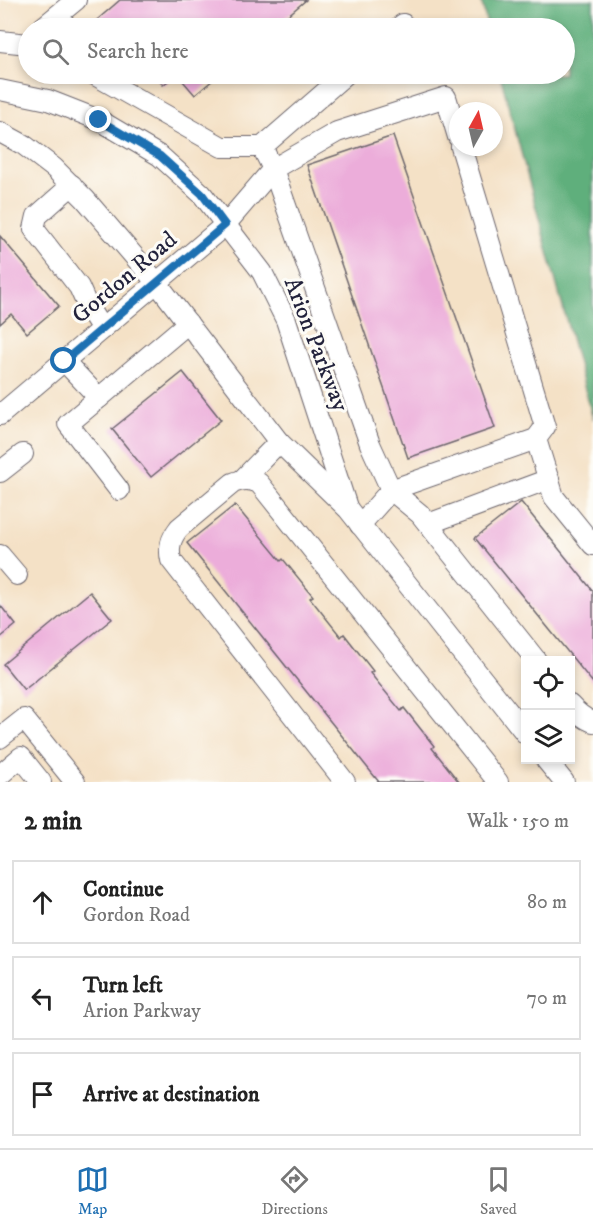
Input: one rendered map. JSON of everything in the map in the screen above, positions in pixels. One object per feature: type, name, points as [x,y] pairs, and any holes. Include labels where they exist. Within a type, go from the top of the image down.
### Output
[{"type":"street","points":[[54,18],[76,0]]},
{"type":"street","points":[[0,41],[18,42]]},
{"type":"street","points":[[111,84],[222,147],[262,147],[334,84]]},
{"type":"street","name":"Arion Parkway","points":[[0,90],[48,100],[99,120],[160,156],[202,194],[262,272],[286,320],[348,509]]},
{"type":"street","name":"Gordon Road","points":[[0,415],[225,225],[273,169],[337,132],[446,97],[449,107]]},
{"type":"street","name":"Arion Parkway","points":[[0,132],[24,144],[54,168],[85,199],[157,283],[279,442],[348,509],[521,729]]},
{"type":"street","points":[[262,147],[273,169],[370,444],[391,490],[420,514],[533,656]]},
{"type":"street","points":[[360,525],[391,490],[536,439],[545,427],[464,156]]},
{"type":"street","points":[[72,185],[37,216],[34,229],[79,287],[88,308],[102,329]]},
{"type":"street","points":[[119,490],[68,424],[188,323]]},
{"type":"street","points":[[64,361],[99,398]]},
{"type":"street","points":[[536,439],[554,497],[593,545]]},
{"type":"street","points":[[242,480],[279,442]]},
{"type":"street","points":[[0,472],[23,454]]},
{"type":"street","points":[[345,782],[171,560],[169,551],[173,534],[233,483],[250,479],[259,483],[498,782]]},
{"type":"street","points":[[428,524],[549,479]]},
{"type":"street","points":[[0,555],[17,575]]},
{"type":"street","points":[[574,710],[593,722]]},
{"type":"street","points":[[0,738],[24,719],[75,782]]},
{"type":"street","points":[[0,775],[21,757],[41,782]]},
{"type":"street","points":[[550,764],[564,782]]},
{"type":"green space","points":[[481,0],[593,0],[593,419],[503,84],[575,84],[575,18],[486,18]]},
{"type":"building","points":[[120,0],[306,0],[285,18],[99,18]]},
{"type":"building","points":[[186,84],[208,84],[195,95]]},
{"type":"building","points":[[393,136],[495,428],[408,458],[307,165]]},
{"type":"building","points":[[0,236],[59,306],[27,333],[11,314],[0,324]]},
{"type":"building","points":[[183,372],[221,420],[151,477],[112,429]]},
{"type":"building","points":[[521,502],[593,591],[593,683],[575,661],[575,656],[571,656],[475,538]]},
{"type":"building","points":[[235,505],[313,596],[310,598],[341,637],[344,634],[373,671],[370,673],[401,711],[404,708],[459,782],[379,782],[187,543]]},
{"type":"building","points":[[90,592],[112,619],[24,690],[3,664]]},
{"type":"building","points":[[0,605],[16,625],[0,638]]},
{"type":"route","points":[[64,361],[225,225],[202,194],[160,156],[99,120]]}]
